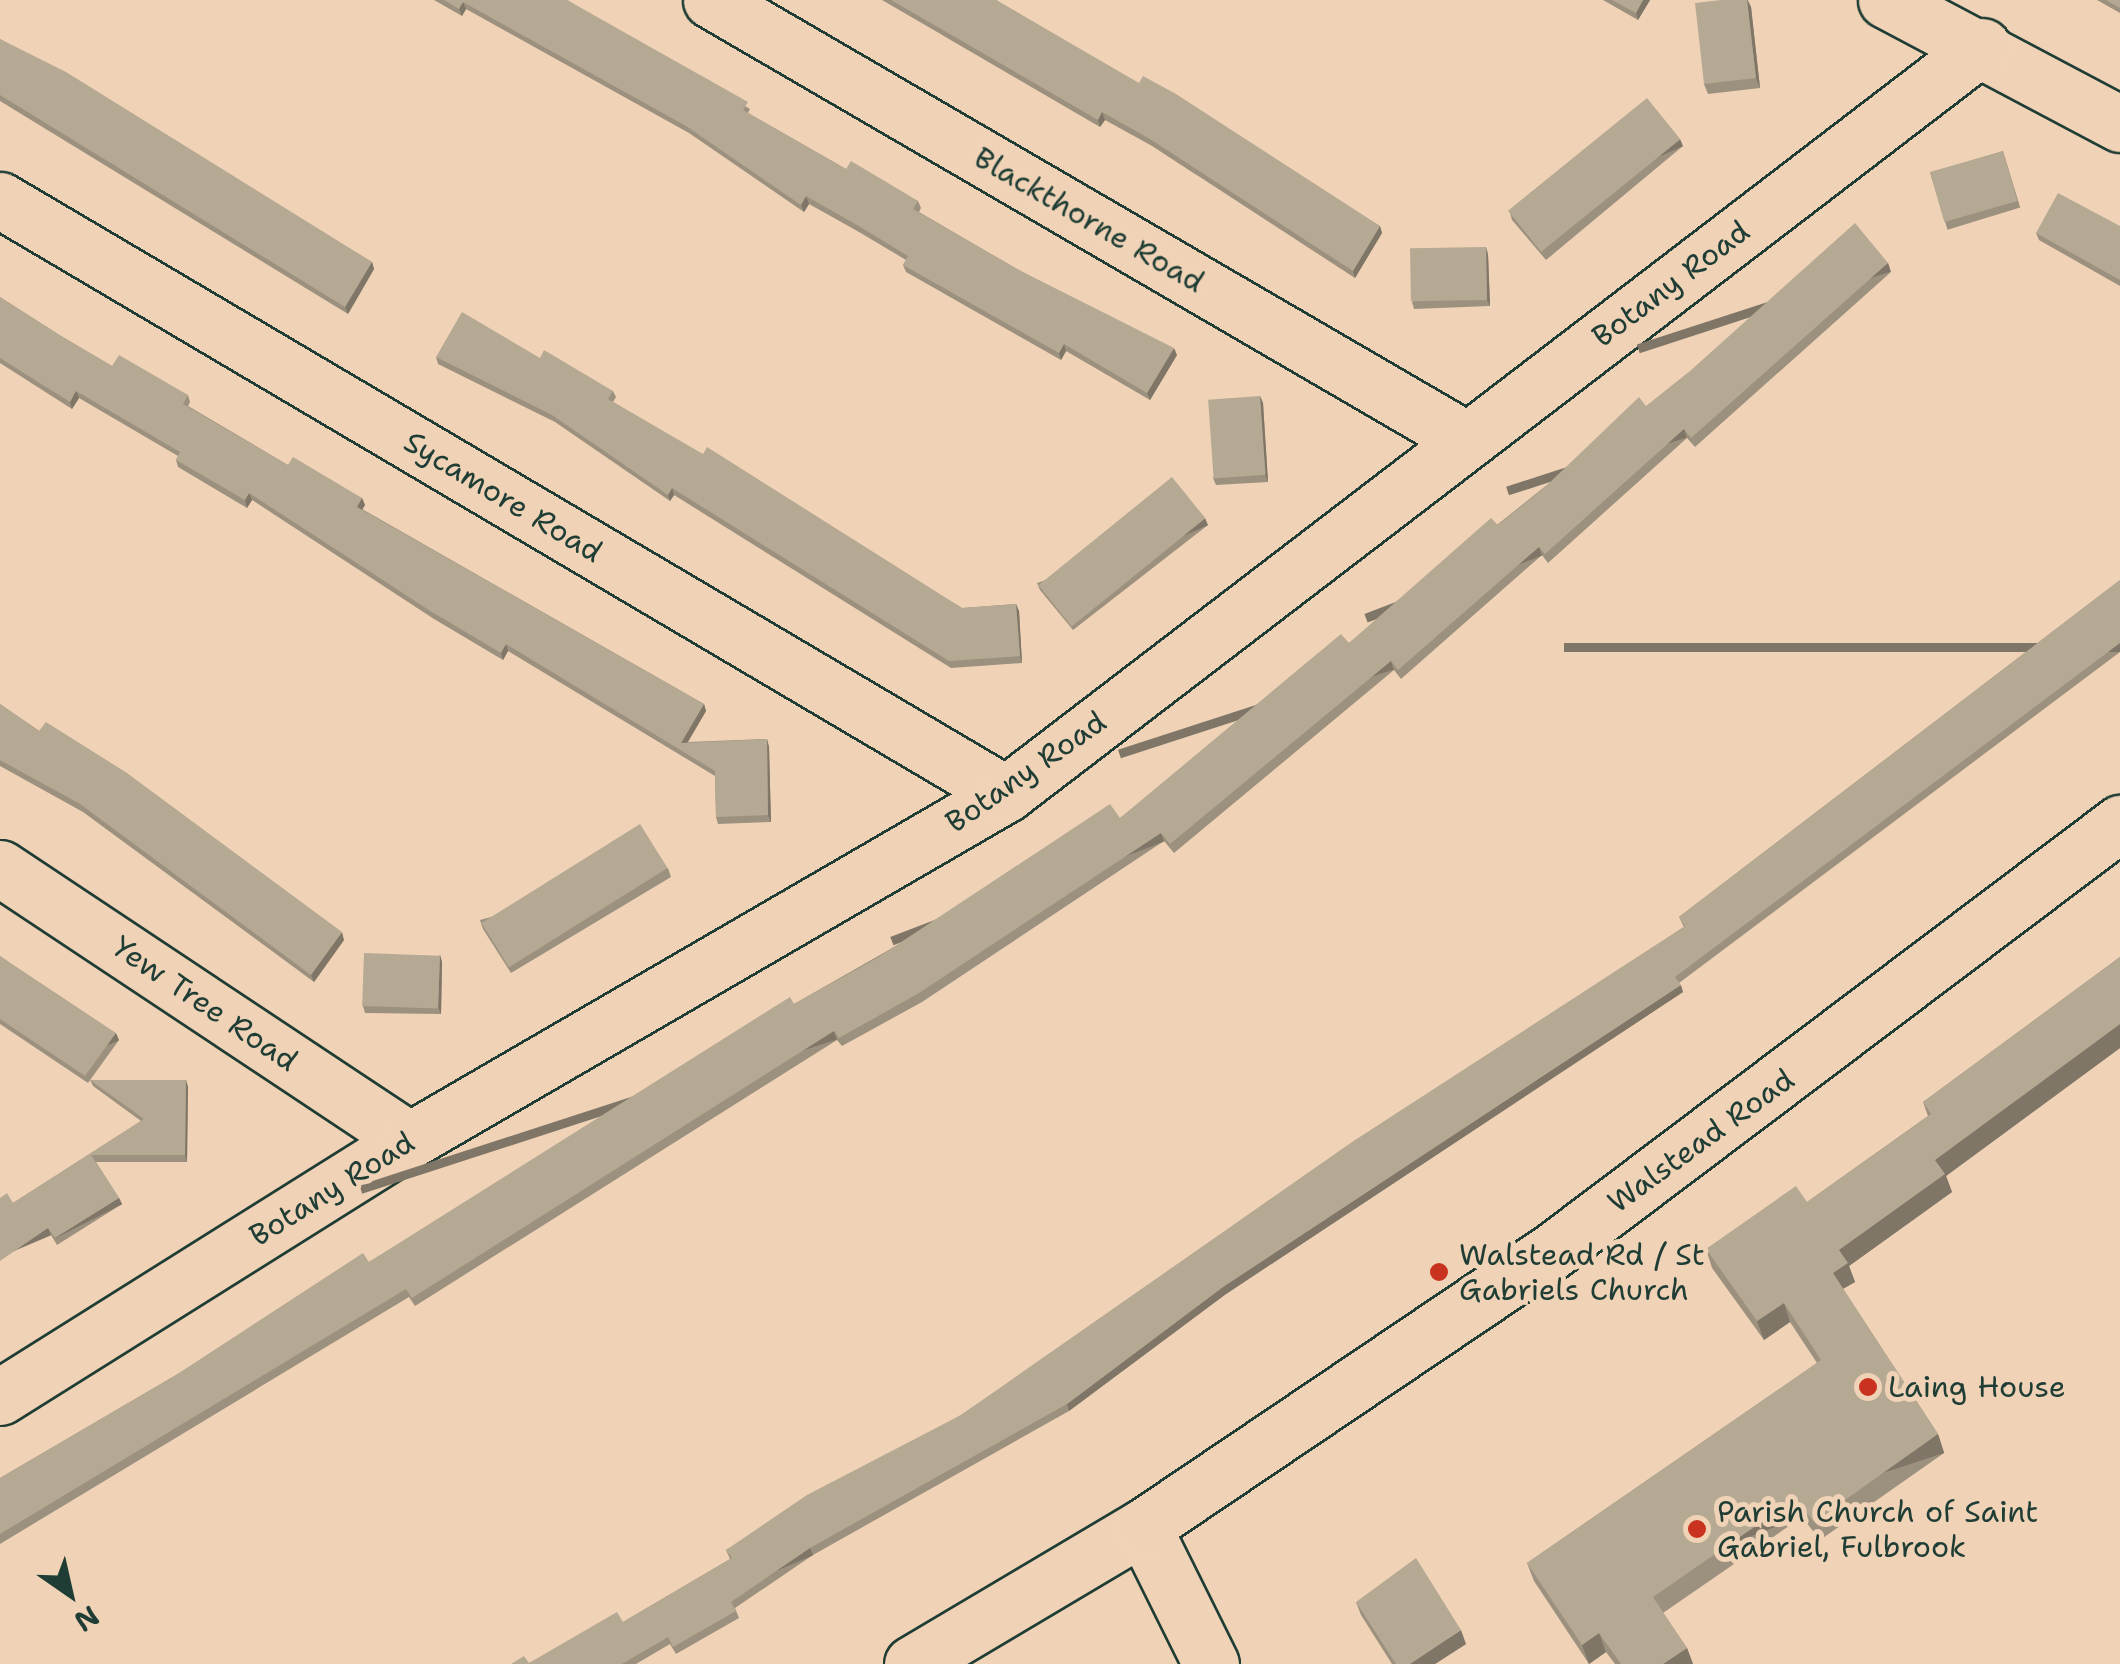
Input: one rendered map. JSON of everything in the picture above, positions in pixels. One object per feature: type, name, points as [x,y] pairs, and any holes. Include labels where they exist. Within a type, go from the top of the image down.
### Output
[{"type":"street","name":"Blackthorne Road","points":[[711,0],[1467,440]]},
{"type":"street","points":[[1886,0],[1982,46],[2120,124]]},
{"type":"street","name":"Botany Road","points":[[0,1397],[410,1140],[1006,794],[1982,46]]},
{"type":"street","name":"Sycamore Road","points":[[0,200],[1006,794]]},
{"type":"street","name":"Walstead Road","points":[[912,1664],[1144,1527],[1550,1252],[2120,823]]},
{"type":"street","name":"Yew Tree Road","points":[[0,868],[410,1140]]},
{"type":"street","points":[[1144,1527],[1211,1664]]},
{"type":"building","points":[[444,0],[567,0],[748,102],[743,110],[846,169],[851,161],[883,180],[918,201],[913,209],[1017,269],[1174,348],[1147,393],[1064,344],[1059,353],[903,265],[908,256],[857,225],[806,196],[801,205],[686,126],[463,2],[459,9]]},
{"type":"building","points":[[891,0],[996,0],[1139,83],[1143,76],[1176,94],[1380,226],[1353,271],[1150,139],[1102,112],[1098,120]]},
{"type":"building","points":[[1612,0],[1643,0],[1636,13]]},
{"type":"building","points":[[1747,0],[1756,78],[1704,84],[1695,3]]},
{"type":"building","points":[[0,39],[66,72],[372,262],[345,307],[0,95]]},
{"type":"building","points":[[1647,98],[1680,139],[1541,252],[1508,211]]},
{"type":"building","points":[[2003,151],[2017,201],[1944,222],[1930,172]]},
{"type":"building","points":[[2058,193],[2120,226],[2120,280],[2036,233]]},
{"type":"building","points":[[1855,223],[1888,263],[1691,438],[1684,429],[1545,554],[1539,547],[1398,670],[1391,661],[1170,844],[1161,833],[919,993],[839,1038],[834,1031],[412,1298],[406,1289],[0,1534],[0,1478],[176,1375],[363,1253],[369,1262],[790,997],[794,1004],[877,958],[1110,804],[1120,818],[1341,634],[1349,643],[1491,518],[1498,525],[1544,488],[1639,397],[1646,406],[1690,371]]},
{"type":"building","points":[[1486,247],[1487,300],[1411,301],[1410,248]]},
{"type":"building","points":[[0,297],[112,366],[119,355],[188,395],[183,404],[288,465],[293,457],[362,498],[357,507],[704,704],[681,743],[767,739],[768,815],[716,817],[715,771],[506,644],[501,653],[432,612],[249,493],[245,500],[176,460],[180,452],[76,391],[70,402],[0,358]]},
{"type":"building","points":[[462,312],[540,358],[544,350],[613,391],[608,399],[703,454],[707,447],[962,608],[1016,604],[1020,656],[949,661],[672,488],[668,495],[552,415],[436,357]]},
{"type":"building","points":[[1260,396],[1266,475],[1214,478],[1208,400]]},
{"type":"building","points":[[1172,477],[1205,518],[1072,626],[1038,585]]},
{"type":"building","points":[[2120,580],[2120,643],[1675,977],[1681,985],[1223,1287],[1067,1404],[810,1548],[731,1602],[736,1611],[673,1647],[668,1637],[622,1664],[511,1664],[524,1656],[529,1663],[617,1612],[623,1622],[732,1558],[726,1550],[807,1495],[961,1415],[1352,1142],[1685,926],[1679,917]]},
{"type":"building","points":[[0,704],[39,731],[46,722],[127,773],[342,932],[311,975],[80,804],[0,760]]},
{"type":"building","points":[[640,824],[668,868],[509,967],[481,923]]},
{"type":"building","points":[[364,953],[440,956],[438,1009],[362,1006]]},
{"type":"building","points":[[0,956],[116,1033],[85,1076],[0,1019]]},
{"type":"building","points":[[2120,957],[2120,1024],[1935,1160],[1945,1174],[1839,1250],[1848,1263],[1833,1273],[1938,1434],[1814,1522],[1795,1499],[1653,1597],[1687,1648],[1663,1664],[1621,1664],[1599,1633],[1582,1645],[1527,1563],[1821,1360],[1784,1303],[1757,1321],[1706,1249],[1796,1186],[1807,1202],[1931,1114],[1923,1102]]},
{"type":"building","points":[[90,1080],[186,1080],[185,1155],[91,1155],[119,1198],[55,1238],[48,1228],[0,1261],[0,1198],[7,1193],[13,1203],[144,1119]]},
{"type":"building","points":[[1416,1558],[1461,1630],[1410,1664],[1396,1664],[1356,1602]]},
{"type":"place","name":"Walstead Rd / St Gabriels Church","points":[[1439,1272]]},
{"type":"place","name":"Laing House","points":[[1868,1387]]},
{"type":"place","name":"Parish Church of Saint Gabriel, Fulbrook","points":[[1697,1529]]}]
